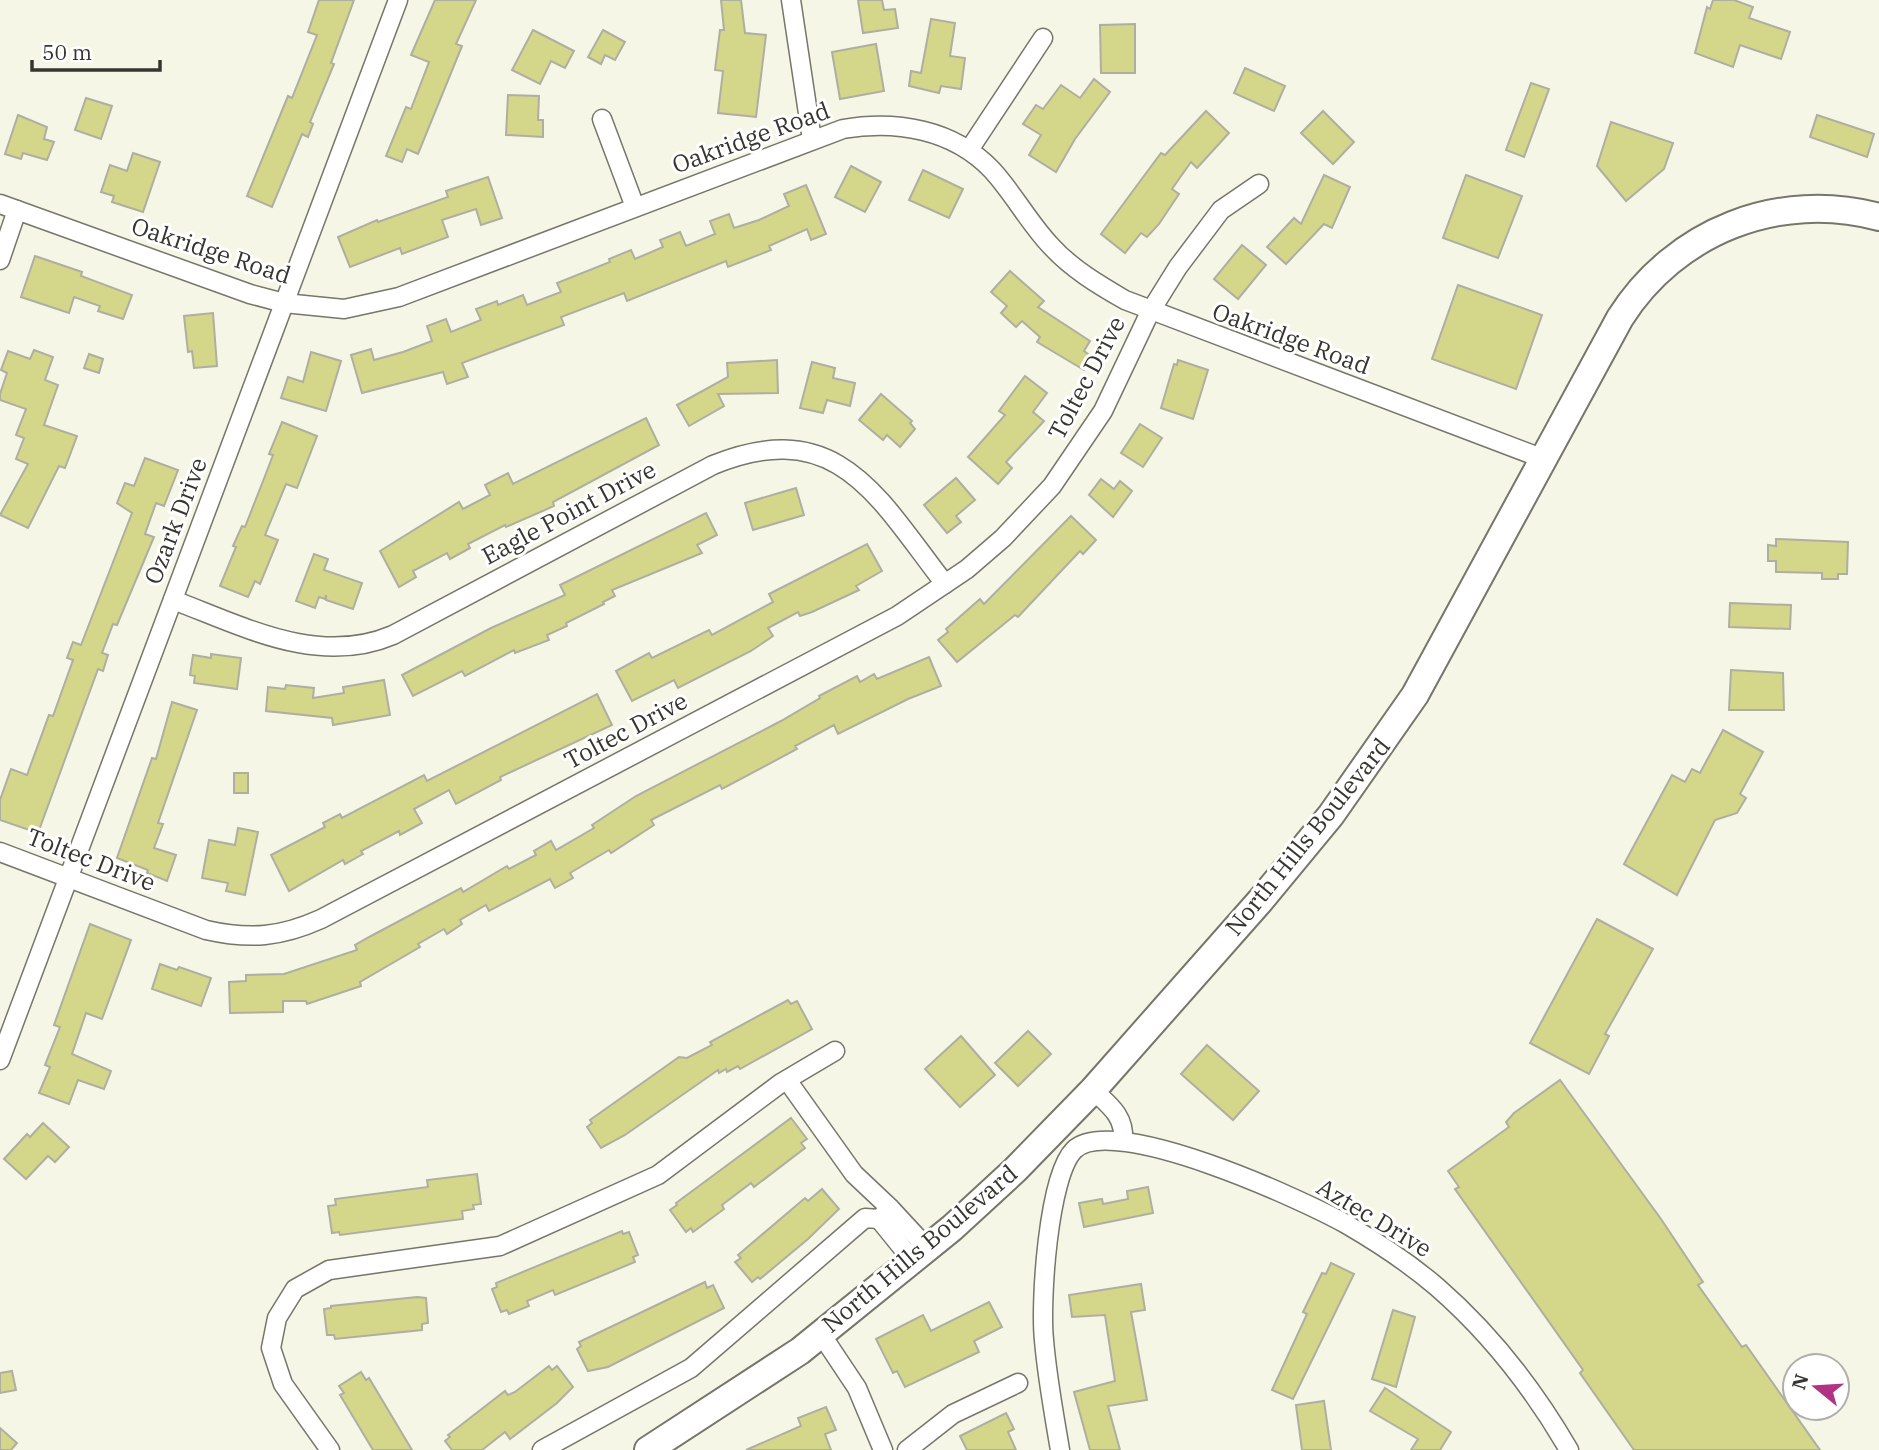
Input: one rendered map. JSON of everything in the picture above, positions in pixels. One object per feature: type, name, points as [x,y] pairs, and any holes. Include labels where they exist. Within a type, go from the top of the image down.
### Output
[{"type":"street","name":"Ozark Drive","points":[[0,1060],[398,0]]},
{"type":"street","points":[[791,0],[812,140]]},
{"type":"street","points":[[969,150],[1043,38]]},
{"type":"street","points":[[601,118],[635,207]]},
{"type":"street","name":"Oakridge Road","points":[[0,204],[250,293],[284,303],[328,310],[370,306],[843,129],[884,125],[935,134],[969,150],[1000,179],[1052,247],[1087,278],[1150,312],[1544,460]]},
{"type":"street","name":"Toltec Drive","points":[[0,852],[206,930],[237,937],[279,935],[297,930],[860,635],[945,584],[1003,538],[1052,486],[1103,411],[1150,312],[1211,220],[1229,203],[1259,184]]},
{"type":"street","name":"North Hills Boulevard","points":[[648,1450],[821,1334],[921,1255],[1015,1170],[1093,1090],[1260,901],[1331,815],[1379,751],[1450,636],[1632,300],[1678,253],[1724,228],[1777,211],[1827,209],[1879,217]]},
{"type":"street","points":[[0,260],[17,210]]},
{"type":"street","name":"Eagle Point Drive","points":[[173,600],[296,644],[322,648],[356,647],[393,635],[713,465],[741,454],[780,448],[812,453],[852,472],[869,487],[945,584]]},
{"type":"street","points":[[330,1450],[284,1384],[271,1348],[277,1318],[295,1289],[329,1270],[500,1246],[658,1175],[787,1080],[835,1051]]},
{"type":"street","points":[[787,1080],[854,1174],[921,1255]]},
{"type":"street","points":[[1093,1090],[1118,1114],[1122,1123],[1123,1140]]},
{"type":"street","name":"Aztec Drive","points":[[1060,1450],[1043,1322],[1054,1197],[1063,1166],[1075,1149],[1091,1141],[1123,1140],[1179,1154],[1297,1199],[1345,1223],[1402,1260],[1434,1285],[1492,1341],[1520,1374],[1569,1450]]},
{"type":"street","points":[[542,1450],[691,1368],[865,1218],[885,1213]]},
{"type":"street","points":[[821,1334],[857,1388],[883,1450]]},
{"type":"street","points":[[907,1450],[953,1414],[1018,1383]]},
{"type":"building","points":[[319,0],[354,0],[331,63],[334,64],[310,122],[313,124],[308,137],[302,134],[272,207],[247,196],[288,96],[292,98],[317,35],[308,32]]},
{"type":"building","points":[[435,0],[476,0],[456,44],[462,46],[418,154],[407,149],[402,162],[386,156],[406,107],[411,109],[429,62],[411,55]]},
{"type":"building","points":[[721,0],[741,0],[745,33],[766,35],[756,117],[718,113],[723,71],[715,70],[720,30],[724,30]]},
{"type":"building","points":[[858,0],[882,0],[884,10],[895,9],[898,28],[863,33]]},
{"type":"building","points":[[1713,0],[1734,0],[1753,7],[1749,18],[1790,32],[1781,59],[1740,45],[1733,67],[1695,53],[1707,7],[1710,9]]},
{"type":"building","points":[[931,19],[955,23],[950,56],[965,58],[961,89],[941,86],[939,93],[909,86],[911,71],[921,73]]},
{"type":"building","points":[[1135,24],[1135,73],[1101,73],[1100,25]]},
{"type":"building","points":[[533,30],[574,51],[565,68],[551,61],[540,84],[512,70]]},
{"type":"building","points":[[603,30],[625,42],[615,60],[605,55],[601,64],[588,57]]},
{"type":"building","points":[[876,44],[884,91],[840,99],[832,52]]},
{"type":"building","points":[[1245,68],[1285,86],[1274,111],[1234,93]]},
{"type":"building","points":[[1094,79],[1110,92],[1075,139],[1056,172],[1029,155],[1041,135],[1023,124],[1036,105],[1043,109],[1061,85],[1080,98]]},
{"type":"building","points":[[1531,83],[1549,89],[1524,157],[1506,150]]},
{"type":"building","points":[[508,95],[539,96],[538,120],[543,120],[543,137],[506,135]]},
{"type":"building","points":[[86,98],[112,106],[101,139],[75,130]]},
{"type":"building","points":[[1206,111],[1229,133],[1197,168],[1191,162],[1172,189],[1179,194],[1159,224],[1147,237],[1141,233],[1125,253],[1101,234],[1161,153],[1165,155]]},
{"type":"building","points":[[1323,111],[1354,142],[1333,164],[1301,133]]},
{"type":"building","points":[[18,115],[47,127],[44,139],[54,142],[47,160],[23,153],[21,159],[5,154]]},
{"type":"building","points":[[1817,115],[1874,134],[1867,157],[1810,137]]},
{"type":"building","points":[[1611,122],[1673,143],[1664,169],[1626,201],[1597,166]]},
{"type":"building","points":[[133,153],[160,162],[143,212],[112,202],[114,196],[101,192],[110,165],[127,171]]},
{"type":"building","points":[[851,166],[881,182],[865,212],[835,197]]},
{"type":"building","points":[[923,170],[963,189],[949,218],[909,200]]},
{"type":"building","points":[[1324,175],[1350,187],[1332,228],[1324,224],[1286,264],[1267,247],[1294,218],[1301,224]]},
{"type":"building","points":[[1466,175],[1522,196],[1498,258],[1443,238]]},
{"type":"building","points":[[488,177],[502,218],[481,225],[476,209],[442,220],[448,237],[402,254],[400,248],[350,267],[338,237],[377,220],[378,222],[448,197],[446,191]]},
{"type":"building","points":[[806,185],[826,234],[811,240],[807,229],[769,246],[771,250],[728,267],[726,261],[627,301],[624,293],[561,317],[564,325],[462,363],[468,377],[447,384],[443,372],[362,393],[351,355],[371,349],[374,360],[403,352],[432,341],[427,326],[446,319],[451,332],[481,320],[476,309],[497,301],[498,305],[523,295],[527,305],[561,292],[557,283],[610,262],[609,259],[631,250],[635,259],[663,247],[660,240],[680,232],[686,246],[715,234],[710,221],[729,214],[734,228],[759,220],[789,206],[784,194]]},
{"type":"building","points":[[1242,245],[1266,265],[1238,299],[1214,279]]},
{"type":"building","points":[[35,256],[82,272],[81,276],[132,295],[123,319],[98,311],[100,306],[74,297],[69,313],[21,297]]},
{"type":"building","points":[[1010,271],[1044,301],[1038,307],[1090,341],[1084,351],[1092,357],[1084,370],[1037,342],[1040,337],[1022,321],[1016,327],[1001,313],[1007,306],[991,292]]},
{"type":"building","points":[[1458,285],[1542,315],[1516,389],[1432,359]]},
{"type":"building","points":[[213,313],[217,366],[194,368],[192,351],[188,352],[184,316]]},
{"type":"building","points":[[34,350],[53,357],[45,380],[58,385],[44,425],[77,436],[65,468],[59,466],[28,528],[0,515],[28,464],[16,459],[24,438],[16,435],[26,409],[0,400],[0,394],[7,373],[1,370],[8,351],[30,359]]},
{"type":"building","points":[[311,352],[341,361],[326,411],[281,398],[288,377],[303,382]]},
{"type":"building","points":[[89,354],[103,359],[99,373],[84,368]]},
{"type":"building","points":[[777,360],[778,393],[718,394],[724,406],[689,426],[677,405],[728,377],[727,363]]},
{"type":"building","points":[[1178,360],[1208,370],[1193,419],[1161,408],[1174,364],[1177,365]]},
{"type":"building","points":[[812,362],[835,368],[833,378],[855,383],[850,406],[827,400],[823,413],[800,408]]},
{"type":"building","points":[[1025,376],[1047,393],[1033,412],[1044,421],[1006,462],[1012,468],[998,484],[968,457],[1005,415],[999,411]]},
{"type":"building","points":[[881,394],[912,421],[910,423],[915,429],[900,447],[887,435],[883,440],[859,420]]},
{"type":"building","points":[[646,418],[659,445],[553,502],[554,506],[506,527],[505,525],[468,544],[470,548],[450,559],[447,553],[413,571],[416,577],[399,587],[380,551],[459,502],[463,509],[490,495],[485,485],[508,473],[513,484]]},
{"type":"building","points":[[282,422],[317,436],[297,488],[286,484],[265,535],[278,540],[260,584],[255,581],[248,597],[220,586],[236,547],[233,546],[242,526],[245,527],[273,455],[269,454]]},
{"type":"building","points":[[1140,424],[1162,438],[1143,467],[1121,453]]},
{"type":"building","points":[[145,458],[178,470],[164,506],[156,503],[145,534],[154,537],[117,625],[113,624],[102,653],[108,655],[103,671],[98,669],[38,833],[0,820],[0,800],[11,769],[27,775],[49,715],[53,716],[73,660],[67,658],[73,642],[81,645],[132,513],[117,503],[125,483],[134,486]]},
{"type":"building","points":[[956,478],[975,500],[956,516],[961,522],[947,533],[924,505]]},
{"type":"building","points":[[1101,479],[1114,489],[1120,481],[1132,491],[1113,517],[1089,495]]},
{"type":"building","points":[[796,488],[804,515],[753,530],[745,503]]},
{"type":"building","points":[[706,513],[717,535],[697,545],[702,553],[612,590],[615,596],[566,623],[567,626],[547,635],[549,640],[515,653],[514,650],[465,676],[462,671],[413,696],[402,675],[491,628],[565,595],[560,585]]},
{"type":"building","points":[[1071,516],[1096,540],[1083,554],[1080,551],[1018,617],[1015,615],[957,662],[938,640],[948,632],[946,629],[980,599],[984,604]]},
{"type":"building","points":[[1776,539],[1848,542],[1847,574],[1838,574],[1838,579],[1822,579],[1822,573],[1776,572],[1776,561],[1768,561],[1768,545],[1776,546]]},
{"type":"building","points":[[867,544],[882,571],[856,586],[859,590],[812,612],[800,616],[798,612],[768,628],[773,636],[751,651],[678,688],[674,680],[632,701],[616,671],[649,653],[652,658],[709,630],[712,635],[773,602],[769,594]]},
{"type":"building","points":[[314,554],[328,559],[324,570],[362,583],[353,609],[326,600],[326,595],[325,599],[319,597],[315,608],[296,601]]},
{"type":"building","points":[[1730,603],[1791,605],[1790,629],[1729,627]]},
{"type":"building","points":[[211,654],[241,658],[237,689],[194,683],[195,676],[190,675],[193,655],[211,658]]},
{"type":"building","points":[[929,657],[941,686],[908,699],[838,734],[834,725],[795,746],[797,749],[722,789],[720,785],[651,820],[654,825],[611,853],[609,850],[570,873],[573,878],[555,888],[550,879],[489,911],[486,905],[460,920],[462,924],[447,934],[444,929],[418,944],[420,947],[360,982],[361,986],[307,1004],[306,1001],[283,1001],[283,1012],[230,1013],[229,982],[246,981],[246,975],[284,974],[357,950],[355,945],[371,936],[461,888],[463,892],[507,866],[509,869],[536,855],[534,851],[551,841],[556,850],[594,828],[592,825],[636,796],[781,721],[820,698],[819,696],[857,676],[860,682],[874,674],[877,679]]},
{"type":"building","points":[[1731,670],[1783,673],[1784,710],[1729,710]]},
{"type":"building","points":[[384,680],[390,715],[333,725],[332,718],[266,711],[268,687],[285,689],[286,685],[314,688],[313,698],[344,693],[343,687]]},
{"type":"building","points":[[597,694],[612,725],[500,777],[501,780],[456,804],[449,790],[414,809],[422,823],[400,835],[399,831],[361,851],[363,854],[345,864],[343,860],[289,891],[271,855],[325,827],[323,823],[340,814],[342,818],[424,775],[427,781]]},
{"type":"building","points":[[172,702],[197,710],[158,823],[163,824],[154,848],[176,855],[167,881],[117,858],[152,758],[156,759]]},
{"type":"building","points":[[1723,730],[1763,752],[1740,794],[1746,798],[1737,813],[1715,820],[1677,895],[1624,864],[1672,775],[1685,782],[1692,769],[1700,773]]},
{"type":"building","points":[[234,773],[248,773],[248,793],[234,793]]},
{"type":"building","points":[[238,828],[258,832],[245,895],[226,891],[228,883],[202,878],[209,840],[235,845]]},
{"type":"building","points":[[1597,919],[1653,949],[1605,1034],[1609,1036],[1589,1074],[1530,1043]]},
{"type":"building","points":[[90,924],[131,940],[102,1019],[86,1013],[72,1054],[111,1071],[104,1089],[78,1080],[69,1104],[39,1093],[50,1067],[45,1065],[60,1027],[54,1025]]},
{"type":"building","points":[[160,964],[177,970],[179,967],[211,978],[201,1006],[152,989]]},
{"type":"building","points":[[788,1000],[791,1004],[797,1001],[812,1029],[740,1069],[738,1066],[727,1072],[726,1069],[719,1073],[718,1070],[625,1135],[601,1148],[587,1127],[592,1123],[590,1120],[679,1057],[687,1058],[712,1045],[710,1042]]},
{"type":"building","points":[[1028,1031],[1051,1054],[1018,1086],[995,1063]]},
{"type":"building","points":[[961,1036],[995,1075],[960,1107],[925,1069]]},
{"type":"building","points":[[1207,1045],[1259,1091],[1233,1120],[1181,1074]]},
{"type":"building","points":[[1560,1080],[1661,1219],[1703,1282],[1698,1285],[1742,1347],[1746,1345],[1781,1395],[1781,1422],[1800,1422],[1820,1450],[1634,1450],[1580,1373],[1583,1370],[1455,1189],[1459,1187],[1448,1171],[1509,1127],[1506,1122],[1514,1113]]},
{"type":"building","points":[[791,1118],[807,1139],[801,1143],[805,1148],[754,1187],[751,1183],[722,1205],[724,1209],[693,1232],[691,1228],[686,1232],[670,1210],[676,1203]]},
{"type":"building","points":[[43,1123],[69,1147],[55,1162],[48,1156],[26,1179],[4,1159],[27,1134],[30,1137]]},
{"type":"building","points":[[477,1174],[481,1204],[473,1205],[474,1209],[462,1211],[463,1219],[340,1235],[339,1232],[332,1233],[328,1206],[336,1205],[335,1199],[428,1187],[427,1180]]},
{"type":"building","points":[[1148,1187],[1153,1213],[1084,1227],[1079,1203],[1102,1199],[1103,1204],[1128,1199],[1127,1191]]},
{"type":"building","points":[[822,1189],[839,1209],[808,1239],[760,1279],[758,1277],[752,1282],[735,1262],[741,1258],[738,1255],[805,1198],[808,1201]]},
{"type":"building","points":[[622,1231],[623,1234],[629,1232],[638,1255],[633,1257],[635,1262],[555,1295],[553,1290],[527,1301],[529,1306],[509,1314],[507,1310],[501,1312],[492,1289],[497,1287],[496,1283]]},
{"type":"building","points":[[1331,1263],[1354,1274],[1293,1399],[1272,1390],[1307,1314],[1303,1312],[1322,1273],[1326,1274]]},
{"type":"building","points":[[705,1282],[707,1288],[713,1285],[724,1308],[608,1367],[588,1371],[577,1349],[581,1346],[579,1342]]},
{"type":"building","points":[[1141,1284],[1145,1310],[1131,1312],[1147,1400],[1108,1406],[1120,1450],[1090,1450],[1074,1392],[1115,1381],[1105,1315],[1072,1317],[1069,1295]]},
{"type":"building","points":[[426,1298],[428,1323],[422,1324],[422,1330],[335,1339],[334,1335],[327,1335],[324,1309],[331,1306]]},
{"type":"building","points":[[989,1302],[1002,1327],[974,1341],[979,1352],[905,1387],[897,1371],[893,1373],[876,1339],[923,1315],[931,1331]]},
{"type":"building","points":[[1393,1310],[1415,1317],[1396,1387],[1372,1379]]},
{"type":"building","points":[[549,1366],[552,1370],[557,1366],[573,1387],[557,1403],[510,1439],[505,1432],[482,1450],[452,1450],[445,1441],[450,1437],[448,1435],[505,1391],[508,1395],[515,1392]]},
{"type":"building","points":[[12,1371],[16,1390],[0,1393],[0,1373]]},
{"type":"building","points":[[361,1372],[366,1380],[369,1378],[412,1450],[373,1450],[340,1395],[344,1393],[339,1386]]},
{"type":"building","points":[[1385,1388],[1451,1432],[1440,1450],[1411,1450],[1418,1439],[1370,1411]]},
{"type":"building","points":[[1324,1401],[1331,1450],[1302,1450],[1296,1405]]},
{"type":"building","points":[[826,1407],[836,1430],[825,1434],[831,1450],[746,1450],[801,1426],[798,1418]]},
{"type":"building","points":[[1006,1413],[1014,1429],[1008,1432],[1016,1450],[967,1450],[960,1436]]},
{"type":"building","points":[[0,1428],[17,1443],[11,1450],[0,1450]]}]
